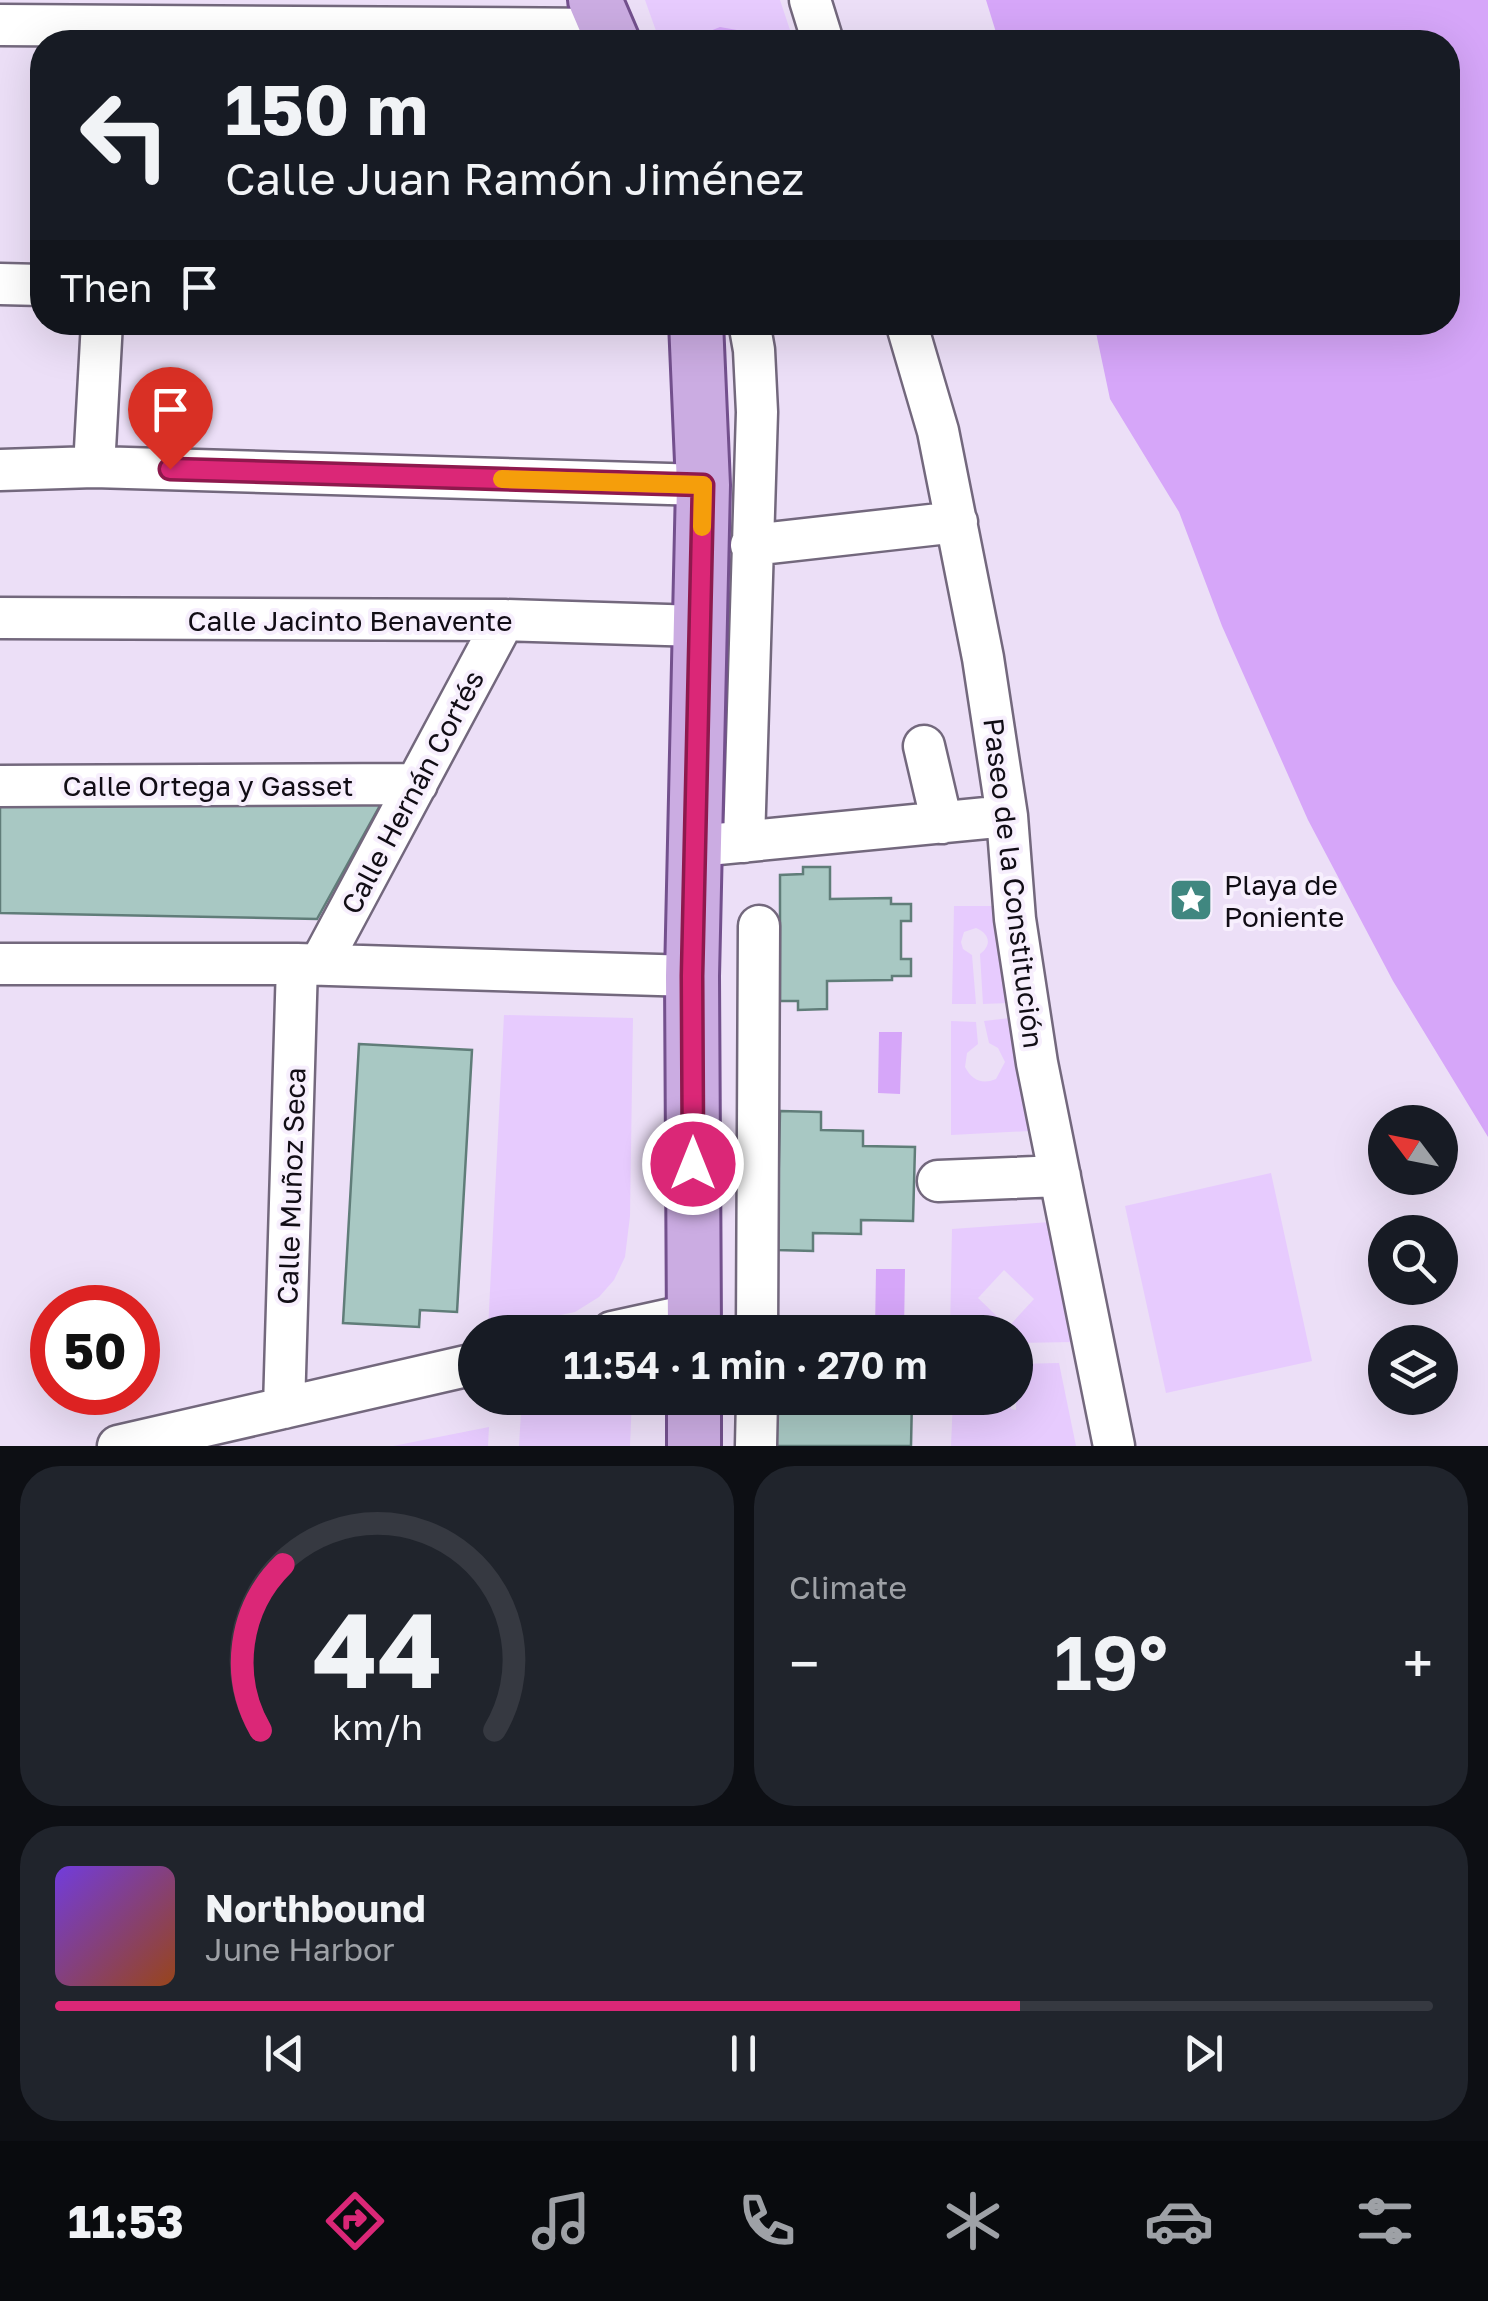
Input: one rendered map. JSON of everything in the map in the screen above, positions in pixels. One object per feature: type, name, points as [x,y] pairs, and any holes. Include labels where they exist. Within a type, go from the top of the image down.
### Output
[{"type":"main road","points":[[694,1315],[692,976],[719,844],[699,626],[703,485],[697,335]]},
{"type":"main road","points":[[694,1415],[694,1446]]},
{"type":"street","points":[[810,0],[819,30]]},
{"type":"street","points":[[0,25],[344,14],[605,24]]},
{"type":"street","points":[[0,284],[30,285]]},
{"type":"street","points":[[94,467],[101,335]]},
{"type":"street","points":[[751,335],[757,412],[751,545],[719,844],[1007,816]]},
{"type":"street","name":"Paseo de la Constitución","points":[[910,335],[938,431],[983,658],[1037,1062],[1114,1446]]},
{"type":"street","points":[[0,470],[94,467],[703,485]]},
{"type":"street","points":[[751,545],[956,522]]},
{"type":"street","name":"Calle Jacinto Benavente","points":[[0,618],[504,620],[699,626]]},
{"type":"street","name":"Calle Hernán Cortés","points":[[309,964],[416,784],[504,620]]},
{"type":"street","points":[[924,746],[942,824]]},
{"type":"street","name":"Calle Ortega y Gasset","points":[[0,786],[416,784]]},
{"type":"street","points":[[757,1315],[759,926]]},
{"type":"street","points":[[0,964],[309,964],[692,976]]},
{"type":"street","name":"Calle Muñoz Seca","points":[[284,1408],[309,964]]},
{"type":"street","points":[[938,1180],[1060,1176]]},
{"type":"street","points":[[118,1446],[458,1368]]},
{"type":"street","points":[[756,1415],[756,1446]]},
{"type":"shaded area","points":[[645,0],[780,0],[790,30],[656,30]]},
{"type":"shaded area","points":[[986,0],[1488,0],[1488,1137],[1393,981],[1308,820],[1222,626],[1179,512],[1110,399],[1097,335],[1460,335],[1460,30],[995,30]]},
{"type":"shaded area","points":[[954,906],[996,906],[1009,1003],[983,1004],[980,954],[988,940],[976,928],[964,932],[961,942],[972,955],[976,1004],[952,1004]]},
{"type":"shaded area","points":[[504,1015],[633,1018],[630,1216],[625,1257],[614,1280],[599,1297],[575,1312],[489,1315]]},
{"type":"shaded area","points":[[1010,1018],[1030,1131],[951,1135],[951,1021],[976,1022],[978,1044],[967,1053],[965,1067],[974,1078],[986,1081],[996,1079],[1005,1062],[998,1048],[989,1043],[984,1021]]},
{"type":"shaded area","points":[[879,1032],[902,1032],[900,1094],[878,1093]]},
{"type":"shaded area","points":[[1271,1173],[1312,1361],[1166,1393],[1125,1206]]},
{"type":"shaded area","points":[[1050,1222],[1074,1342],[1033,1343],[1033,1315],[1019,1315],[1034,1299],[1004,1270],[978,1298],[996,1315],[950,1315],[952,1229]]},
{"type":"shaded area","points":[[876,1269],[905,1269],[904,1315],[875,1315]]},
{"type":"shaded area","points":[[1059,1363],[1076,1446],[951,1446],[952,1415],[1033,1415],[1033,1364]]},
{"type":"shaded area","points":[[521,1415],[631,1415],[630,1446],[519,1446]]},
{"type":"shaded area","points":[[489,1427],[488,1446],[393,1446]]},
{"type":"building","points":[[0,796],[383,800],[317,919],[0,913]]},
{"type":"building","points":[[803,867],[830,867],[830,899],[891,898],[891,904],[911,904],[911,921],[901,921],[901,959],[911,959],[911,976],[827,981],[827,1009],[798,1010],[798,1001],[780,1001],[780,875],[803,874]]},
{"type":"building","points":[[359,1044],[472,1050],[457,1312],[420,1310],[419,1327],[343,1323]]},
{"type":"building","points":[[780,1111],[821,1112],[821,1130],[863,1131],[863,1146],[915,1147],[913,1221],[861,1220],[861,1234],[813,1233],[813,1251],[777,1250]]},
{"type":"building","points":[[775,1415],[912,1415],[911,1446],[774,1446]]},
{"type":"slow traffic","points":[[502,479],[703,485],[702,527]]},
{"type":"place","name":"Playa de Poniente","points":[[1191,900]]},
{"type":"route","points":[[170,469],[703,485],[692,976],[693,1164]]}]
